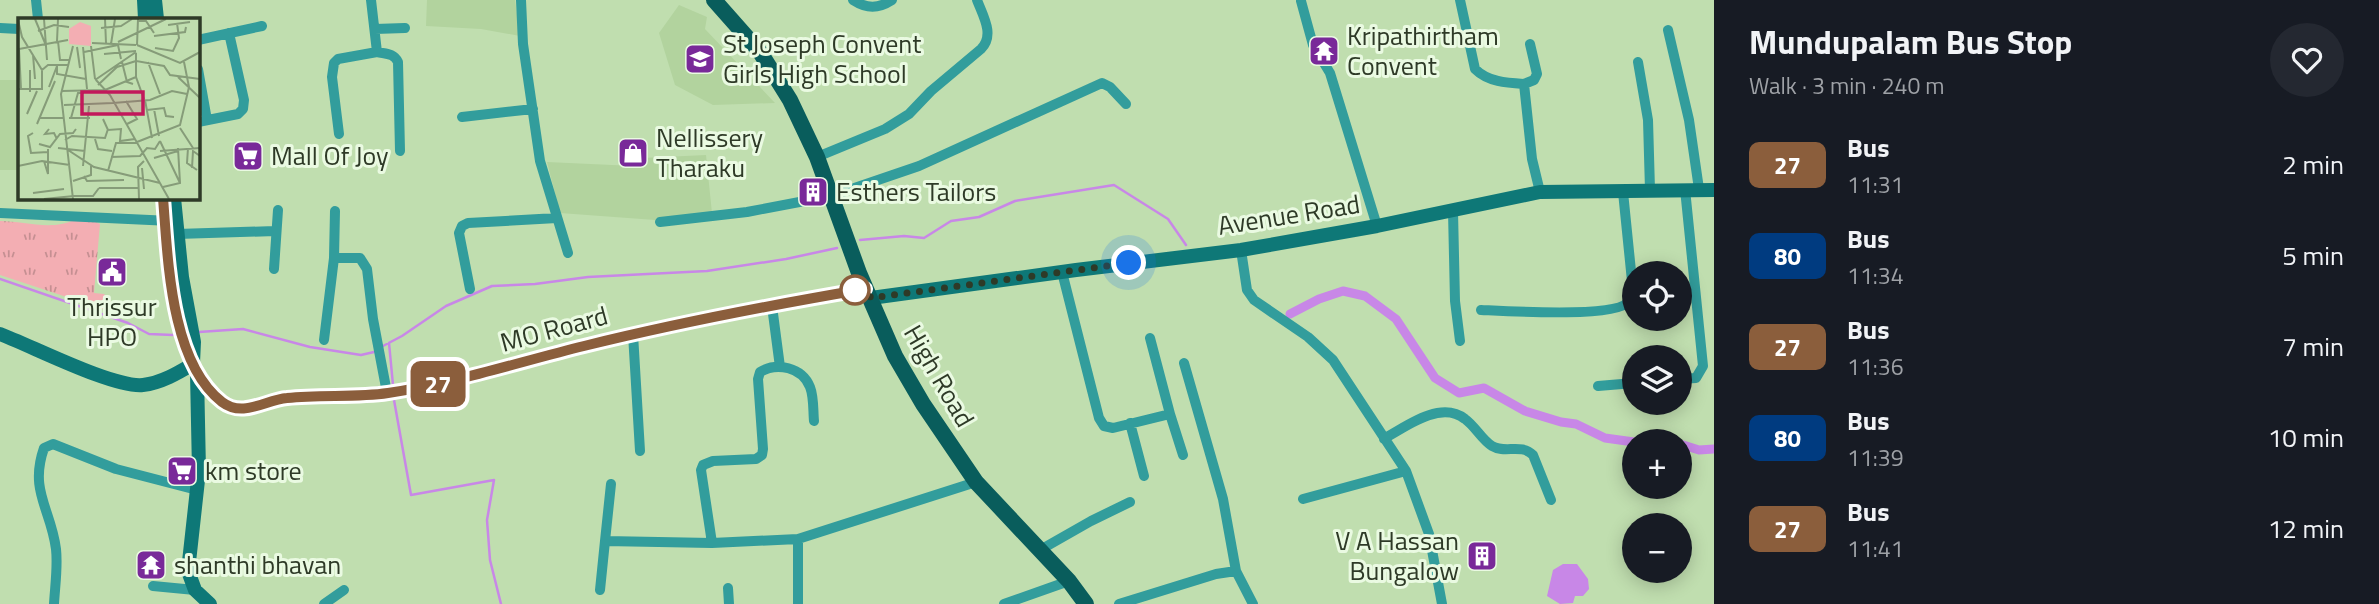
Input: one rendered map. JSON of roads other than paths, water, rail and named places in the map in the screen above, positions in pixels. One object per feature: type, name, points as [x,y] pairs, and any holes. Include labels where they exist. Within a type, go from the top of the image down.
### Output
[{"type":"main road","points":[[144,0],[145,18]]},
{"type":"main road","points":[[155,0],[157,18]]},
{"type":"main road","name":"High Road","points":[[721,2],[760,52],[790,100],[817,157],[868,294],[895,356],[923,404],[976,482],[1069,581],[1086,604]]},
{"type":"main road","name":"Avenue Road","points":[[868,294],[1241,250],[1377,226],[1541,192],[1699,189]]},
{"type":"main road","name":"MO Roard","points":[[164,200],[173,225],[177,317],[183,343],[195,368],[224,404],[243,409],[291,397],[387,393],[441,383],[633,334],[772,306],[868,294]]},
{"type":"main road","points":[[173,225],[174,200]]},
{"type":"main road","points":[[0,334],[119,383],[141,385],[195,368],[197,490],[188,571],[195,590],[210,604]]},
{"type":"street","points":[[36,0],[37,18]]},
{"type":"street","points":[[371,0],[377,52]]},
{"type":"street","points":[[521,0],[523,44],[540,161],[568,253]]},
{"type":"street","points":[[853,0],[868,7],[878,7],[892,0]]},
{"type":"street","points":[[817,157],[885,129],[909,114],[987,44],[989,36],[977,0]]},
{"type":"street","points":[[1460,0],[1475,69],[1487,78],[1524,84],[1534,80],[1537,74],[1530,44]]},
{"type":"street","points":[[1301,1],[1313,45],[1330,74],[1377,226]]},
{"type":"street","points":[[200,40],[262,26]]},
{"type":"street","points":[[374,29],[405,28]]},
{"type":"street","points":[[0,29],[18,29]]},
{"type":"street","points":[[1668,30],[1689,120],[1699,189],[1703,366],[1696,377],[1692,378]]},
{"type":"street","points":[[200,90],[203,121],[238,114],[243,109],[244,100],[229,33]]},
{"type":"street","points":[[339,134],[332,76],[334,63],[338,58],[377,52],[391,54],[398,62],[400,151]]},
{"type":"street","points":[[1638,62],[1648,120],[1650,190]]},
{"type":"street","points":[[660,222],[747,212],[831,197],[919,166],[1102,83],[1110,87],[1126,104]]},
{"type":"street","points":[[1524,84],[1532,159],[1541,192]]},
{"type":"street","points":[[462,117],[533,109]]},
{"type":"street","points":[[1480,310],[1606,311],[1622,307],[1629,302],[1632,281],[1623,192]]},
{"type":"street","points":[[274,269],[278,210]]},
{"type":"street","points":[[324,341],[334,258],[335,211]]},
{"type":"street","points":[[1453,211],[1455,301],[1460,341]]},
{"type":"street","points":[[0,213],[275,231]]},
{"type":"street","points":[[470,289],[459,233],[462,226],[468,223],[557,218]]},
{"type":"street","points":[[1241,250],[1244,280],[1254,300],[1308,337],[1326,353],[1406,471],[1429,534],[1442,604]]},
{"type":"street","points":[[334,258],[360,258],[367,269],[387,393]]},
{"type":"street","points":[[1062,272],[1099,418],[1104,426],[1113,428],[1170,414]]},
{"type":"street","points":[[772,306],[780,367]]},
{"type":"street","points":[[633,334],[640,451]]},
{"type":"street","points":[[1150,338],[1183,455]]},
{"type":"street","points":[[1184,363],[1223,499],[1236,571],[1253,604]]},
{"type":"street","points":[[712,543],[701,470],[703,465],[713,461],[756,459],[762,455],[758,380],[760,372],[768,367],[791,368],[806,380],[810,388],[814,421]]},
{"type":"street","points":[[1598,386],[1622,384]]},
{"type":"street","points":[[1384,439],[1432,414],[1462,416],[1493,447],[1528,450],[1533,455],[1550,500]]},
{"type":"street","points":[[1130,424],[1144,475]]},
{"type":"street","points":[[54,604],[56,548],[37,474],[44,448],[53,444],[116,469],[197,490]]},
{"type":"street","points":[[1303,499],[1406,471]]},
{"type":"street","points":[[605,541],[712,543],[798,539],[976,482]]},
{"type":"street","points":[[600,590],[611,484]]},
{"type":"street","points":[[1041,550],[1130,502]]},
{"type":"street","points":[[798,539],[798,604]]},
{"type":"street","points":[[1119,604],[1236,571]]},
{"type":"street","points":[[1004,604],[1069,581]]},
{"type":"street","points":[[153,586],[195,590]]},
{"type":"street","points":[[728,588],[729,604]]},
{"type":"street","points":[[324,604],[344,590]]},
{"type":"waterway","points":[[860,240],[904,236],[924,238],[951,221],[979,217],[1015,201],[1114,185],[1168,219],[1186,245]]},
{"type":"waterway","points":[[383,346],[446,306],[492,286],[588,277],[707,271],[837,248]]},
{"type":"waterway","points":[[0,279],[128,323],[149,334],[173,335]]},
{"type":"waterway","points":[[1290,314],[1319,299],[1343,291],[1365,296],[1396,319],[1435,378],[1459,393],[1484,388],[1525,411],[1576,424],[1605,438],[1622,440]]},
{"type":"waterway","points":[[199,332],[243,329],[310,347],[361,355],[374,352]]},
{"type":"waterway","points":[[389,343],[393,385]]},
{"type":"waterway","points":[[394,400],[411,495],[494,480],[487,520],[490,560],[501,604]]},
{"type":"waterway","points":[[1692,448],[1714,449]]},
{"type":"place","name":"Kripathirtham Convent","points":[[1324,51]]},
{"type":"place","name":"St Joseph Convent Girls High School","points":[[700,59]]},
{"type":"place","name":"Nellissery Tharaku","points":[[633,153]]},
{"type":"place","name":"Mall Of Joy","points":[[248,156]]},
{"type":"place","name":"Esthers Tailors","points":[[813,192]]},
{"type":"place","name":"Thrissur HPO","points":[[112,272]]},
{"type":"place","name":"km store","points":[[182,471]]},
{"type":"place","name":"V A Hassan Bungalow","points":[[1482,556]]},
{"type":"place","name":"shanthi bhavan","points":[[151,565]]}]
